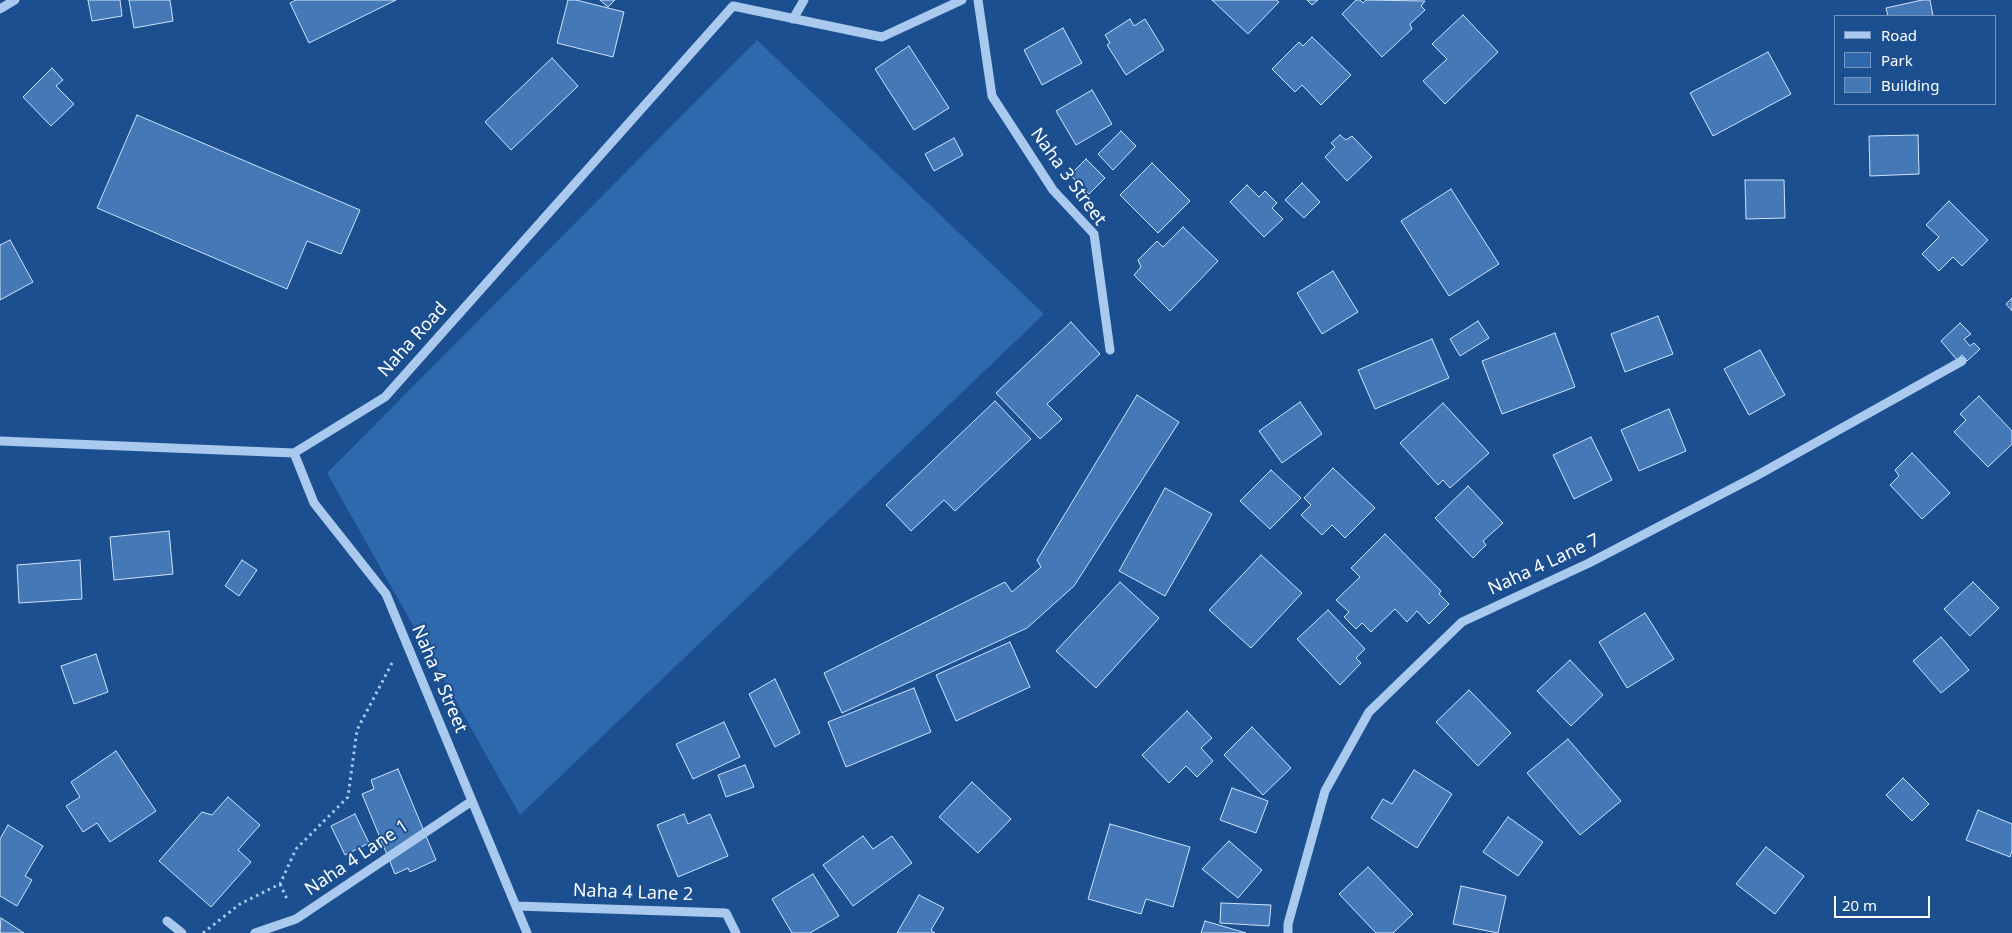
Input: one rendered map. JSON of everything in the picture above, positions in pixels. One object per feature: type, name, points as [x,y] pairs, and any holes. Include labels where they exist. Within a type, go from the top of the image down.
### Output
[{"type":"street","points":[[0,9],[15,0]]},
{"type":"street","points":[[793,19],[804,0]]},
{"type":"street","points":[[731,3],[793,19],[882,37],[962,0]]},
{"type":"street","name":"Naha 3 Street","points":[[978,0],[992,96],[1053,190],[1094,234],[1110,350]]},
{"type":"street","name":"Naha Road","points":[[294,453],[385,397],[731,3]]},
{"type":"street","name":"Naha 4 Lane 7","points":[[1288,933],[1288,924],[1325,791],[1369,712],[1462,622],[1589,563],[1756,476],[1962,361]]},
{"type":"street","points":[[0,441],[294,453]]},
{"type":"street","name":"Naha 4 Street","points":[[294,453],[314,503],[386,594],[527,933]]},
{"type":"street","name":"Naha 4 Lane 1","points":[[255,933],[296,919],[472,801]]},
{"type":"street","name":"Naha 4 Lane 2","points":[[516,906],[726,913],[736,933]]},
{"type":"street","points":[[167,920],[182,933]]},
{"type":"path","points":[[203,933],[240,904],[280,884],[296,849],[348,797],[357,730],[405,638]]},
{"type":"green space","points":[[757,40],[1044,314],[520,815],[327,473]]},
{"type":"building","points":[[88,0],[120,0],[122,16],[92,21]]},
{"type":"building","points":[[129,0],[170,0],[173,21],[134,28]]},
{"type":"building","points":[[296,0],[396,0],[309,43],[290,3]]},
{"type":"building","points":[[568,0],[576,0],[624,12],[613,57],[557,43]]},
{"type":"building","points":[[600,0],[615,0],[608,7]]},
{"type":"building","points":[[1212,0],[1276,0],[1279,2],[1248,34]]},
{"type":"building","points":[[1307,0],[1318,0],[1312,5]]},
{"type":"building","points":[[1356,0],[1360,0],[1363,3],[1366,0],[1425,1],[1421,6],[1425,10],[1410,24],[1412,29],[1382,57],[1342,14]]},
{"type":"building","points":[[1930,0],[1933,15],[1888,15],[1886,8]]},
{"type":"building","points":[[1463,15],[1498,52],[1445,104],[1423,81],[1447,59],[1432,44]]},
{"type":"building","points":[[1130,19],[1134,26],[1145,19],[1164,50],[1126,75],[1107,45],[1110,43],[1105,35]]},
{"type":"building","points":[[1063,28],[1082,63],[1042,85],[1024,50]]},
{"type":"building","points":[[1312,37],[1351,75],[1321,105],[1302,85],[1295,92],[1272,69],[1299,42],[1303,46]]},
{"type":"building","points":[[909,46],[949,108],[914,130],[875,69]]},
{"type":"building","points":[[1768,52],[1791,94],[1713,136],[1690,93]]},
{"type":"building","points":[[552,58],[578,86],[511,150],[485,122]]},
{"type":"building","points":[[52,68],[63,80],[56,86],[74,104],[51,126],[23,97]]},
{"type":"building","points":[[1092,90],[1112,124],[1076,145],[1056,111]]},
{"type":"building","points":[[137,115],[360,210],[341,254],[307,241],[287,289],[97,208]]},
{"type":"building","points":[[1121,131],[1136,146],[1113,170],[1098,154]]},
{"type":"building","points":[[1340,135],[1346,140],[1352,136],[1372,157],[1347,181],[1325,157],[1335,147],[1331,143]]},
{"type":"building","points":[[1918,135],[1919,174],[1870,176],[1869,136]]},
{"type":"building","points":[[954,138],[963,155],[934,171],[925,154]]},
{"type":"building","points":[[1086,159],[1105,178],[1089,194],[1070,175]]},
{"type":"building","points":[[1152,163],[1190,201],[1158,233],[1120,195]]},
{"type":"building","points":[[1745,180],[1784,180],[1785,218],[1746,219]]},
{"type":"building","points":[[1302,183],[1320,202],[1304,218],[1285,200]]},
{"type":"building","points":[[1247,185],[1259,197],[1265,191],[1277,203],[1272,208],[1283,219],[1264,237],[1230,202]]},
{"type":"building","points":[[1451,189],[1499,264],[1449,296],[1401,221]]},
{"type":"building","points":[[1949,201],[1988,240],[1962,266],[1953,257],[1939,271],[1922,254],[1939,237],[1926,225]]},
{"type":"building","points":[[1183,227],[1218,261],[1170,311],[1134,275],[1141,267],[1138,260],[1157,241],[1163,247]]},
{"type":"building","points":[[10,240],[33,282],[0,300],[0,245]]},
{"type":"building","points":[[1333,271],[1358,312],[1322,334],[1297,293]]},
{"type":"building","points":[[2012,298],[2012,311],[2006,304]]},
{"type":"building","points":[[1658,316],[1673,354],[1625,372],[1611,334]]},
{"type":"building","points":[[1478,321],[1489,338],[1460,356],[1450,339]]},
{"type":"building","points":[[1071,322],[1100,354],[1047,404],[1062,419],[1040,439],[996,393]]},
{"type":"building","points":[[1960,323],[1971,334],[1964,339],[1970,346],[1974,343],[1980,349],[1967,361],[1962,355],[1957,360],[1941,341]]},
{"type":"building","points":[[1555,333],[1575,387],[1502,414],[1482,361]]},
{"type":"building","points":[[1432,339],[1449,378],[1375,409],[1358,370]]},
{"type":"building","points":[[1760,350],[1785,395],[1749,415],[1724,369]]},
{"type":"building","points":[[1137,395],[1179,422],[1074,586],[1027,628],[842,713],[824,673],[1005,582],[1012,592],[1041,567],[1037,560]]},
{"type":"building","points":[[1979,396],[2012,431],[2012,444],[1988,467],[1954,432],[1966,420],[1960,414]]},
{"type":"building","points":[[995,401],[1031,439],[955,511],[944,500],[911,531],[886,505]]},
{"type":"building","points":[[1300,402],[1322,434],[1282,463],[1259,431]]},
{"type":"building","points":[[1443,403],[1489,453],[1450,488],[1443,480],[1438,485],[1400,443]]},
{"type":"building","points":[[1669,409],[1686,451],[1639,471],[1621,430]]},
{"type":"building","points":[[1591,437],[1612,480],[1574,499],[1553,455]]},
{"type":"building","points":[[1912,453],[1950,493],[1922,519],[1890,485],[1899,476],[1895,470]]},
{"type":"building","points":[[1333,468],[1375,508],[1345,538],[1332,525],[1322,535],[1301,515],[1311,505],[1304,498]]},
{"type":"building","points":[[1271,470],[1301,498],[1270,529],[1240,501]]},
{"type":"building","points":[[1468,486],[1503,523],[1483,541],[1486,545],[1473,558],[1435,518]]},
{"type":"building","points":[[1165,488],[1212,514],[1165,596],[1119,571]]},
{"type":"building","points":[[169,531],[173,574],[114,580],[110,537]]},
{"type":"building","points":[[1385,534],[1441,591],[1439,594],[1449,604],[1429,624],[1417,611],[1407,622],[1395,609],[1371,632],[1362,623],[1356,629],[1344,617],[1349,612],[1336,600],[1360,577],[1351,568]]},
{"type":"building","points":[[1261,555],[1302,593],[1251,648],[1209,610]]},
{"type":"building","points":[[80,560],[82,599],[19,603],[17,565]]},
{"type":"building","points":[[242,560],[257,570],[239,596],[225,586]]},
{"type":"building","points":[[1120,582],[1159,618],[1096,688],[1056,651]]},
{"type":"building","points":[[1973,582],[1999,608],[1970,636],[1944,609]]},
{"type":"building","points":[[1328,610],[1365,649],[1356,658],[1361,663],[1340,685],[1297,639]]},
{"type":"building","points":[[1645,613],[1674,659],[1627,688],[1599,642]]},
{"type":"building","points":[[1941,637],[1969,670],[1941,693],[1913,661]]},
{"type":"building","points":[[1010,642],[1030,687],[956,721],[936,675]]},
{"type":"building","points":[[96,654],[108,692],[74,704],[61,666]]},
{"type":"building","points":[[1570,660],[1603,695],[1571,726],[1537,691]]},
{"type":"building","points":[[775,679],[800,733],[775,747],[749,694]]},
{"type":"building","points":[[914,688],[931,732],[846,767],[828,722]]},
{"type":"building","points":[[1469,690],[1511,733],[1478,766],[1436,722]]},
{"type":"building","points":[[1187,711],[1212,738],[1201,748],[1213,761],[1197,777],[1186,766],[1169,783],[1142,755]]},
{"type":"building","points":[[724,722],[740,757],[693,779],[676,744]]},
{"type":"building","points":[[1252,727],[1291,768],[1263,795],[1224,755]]},
{"type":"building","points":[[1568,739],[1621,801],[1580,835],[1527,773]]},
{"type":"building","points":[[116,751],[156,811],[110,842],[97,823],[83,832],[66,806],[80,797],[71,782]]},
{"type":"building","points":[[745,765],[754,787],[726,797],[718,775]]},
{"type":"building","points":[[398,769],[436,860],[410,872],[408,868],[395,874],[362,794],[374,789],[371,780]]},
{"type":"building","points":[[1414,770],[1452,794],[1417,848],[1371,818],[1383,799],[1392,804]]},
{"type":"building","points":[[1903,778],[1929,804],[1912,821],[1886,795]]},
{"type":"building","points":[[972,782],[1011,819],[978,853],[939,817]]},
{"type":"building","points":[[1232,788],[1268,801],[1256,833],[1220,820]]},
{"type":"building","points":[[228,797],[260,825],[238,850],[251,862],[211,907],[159,861],[202,812],[212,815]]},
{"type":"building","points":[[1978,810],[2012,824],[2012,851],[2010,857],[1966,840]]},
{"type":"building","points":[[355,814],[369,843],[345,855],[331,826]]},
{"type":"building","points":[[684,814],[688,824],[710,814],[728,856],[678,877],[657,825]]},
{"type":"building","points":[[1508,817],[1543,842],[1518,876],[1483,852]]},
{"type":"building","points":[[1110,824],[1190,847],[1173,907],[1146,899],[1141,914],[1088,899]]},
{"type":"building","points":[[8,825],[43,846],[25,876],[32,880],[17,906],[0,896],[0,839]]},
{"type":"building","points":[[863,836],[873,849],[892,836],[912,863],[853,906],[823,865]]},
{"type":"building","points":[[1229,841],[1262,870],[1238,898],[1202,869]]},
{"type":"building","points":[[1766,847],[1804,876],[1775,914],[1736,884]]},
{"type":"building","points":[[1368,867],[1413,914],[1393,933],[1376,933],[1339,894]]},
{"type":"building","points":[[813,874],[839,916],[810,933],[792,933],[772,899]]},
{"type":"building","points":[[1461,886],[1506,896],[1498,933],[1453,924]]},
{"type":"building","points":[[919,895],[944,908],[931,930],[935,933],[897,933]]},
{"type":"building","points":[[1221,903],[1271,905],[1269,926],[1220,923]]},
{"type":"building","points":[[1,918],[24,933],[0,933]]},
{"type":"building","points":[[1205,921],[1246,933],[1201,933]]}]
